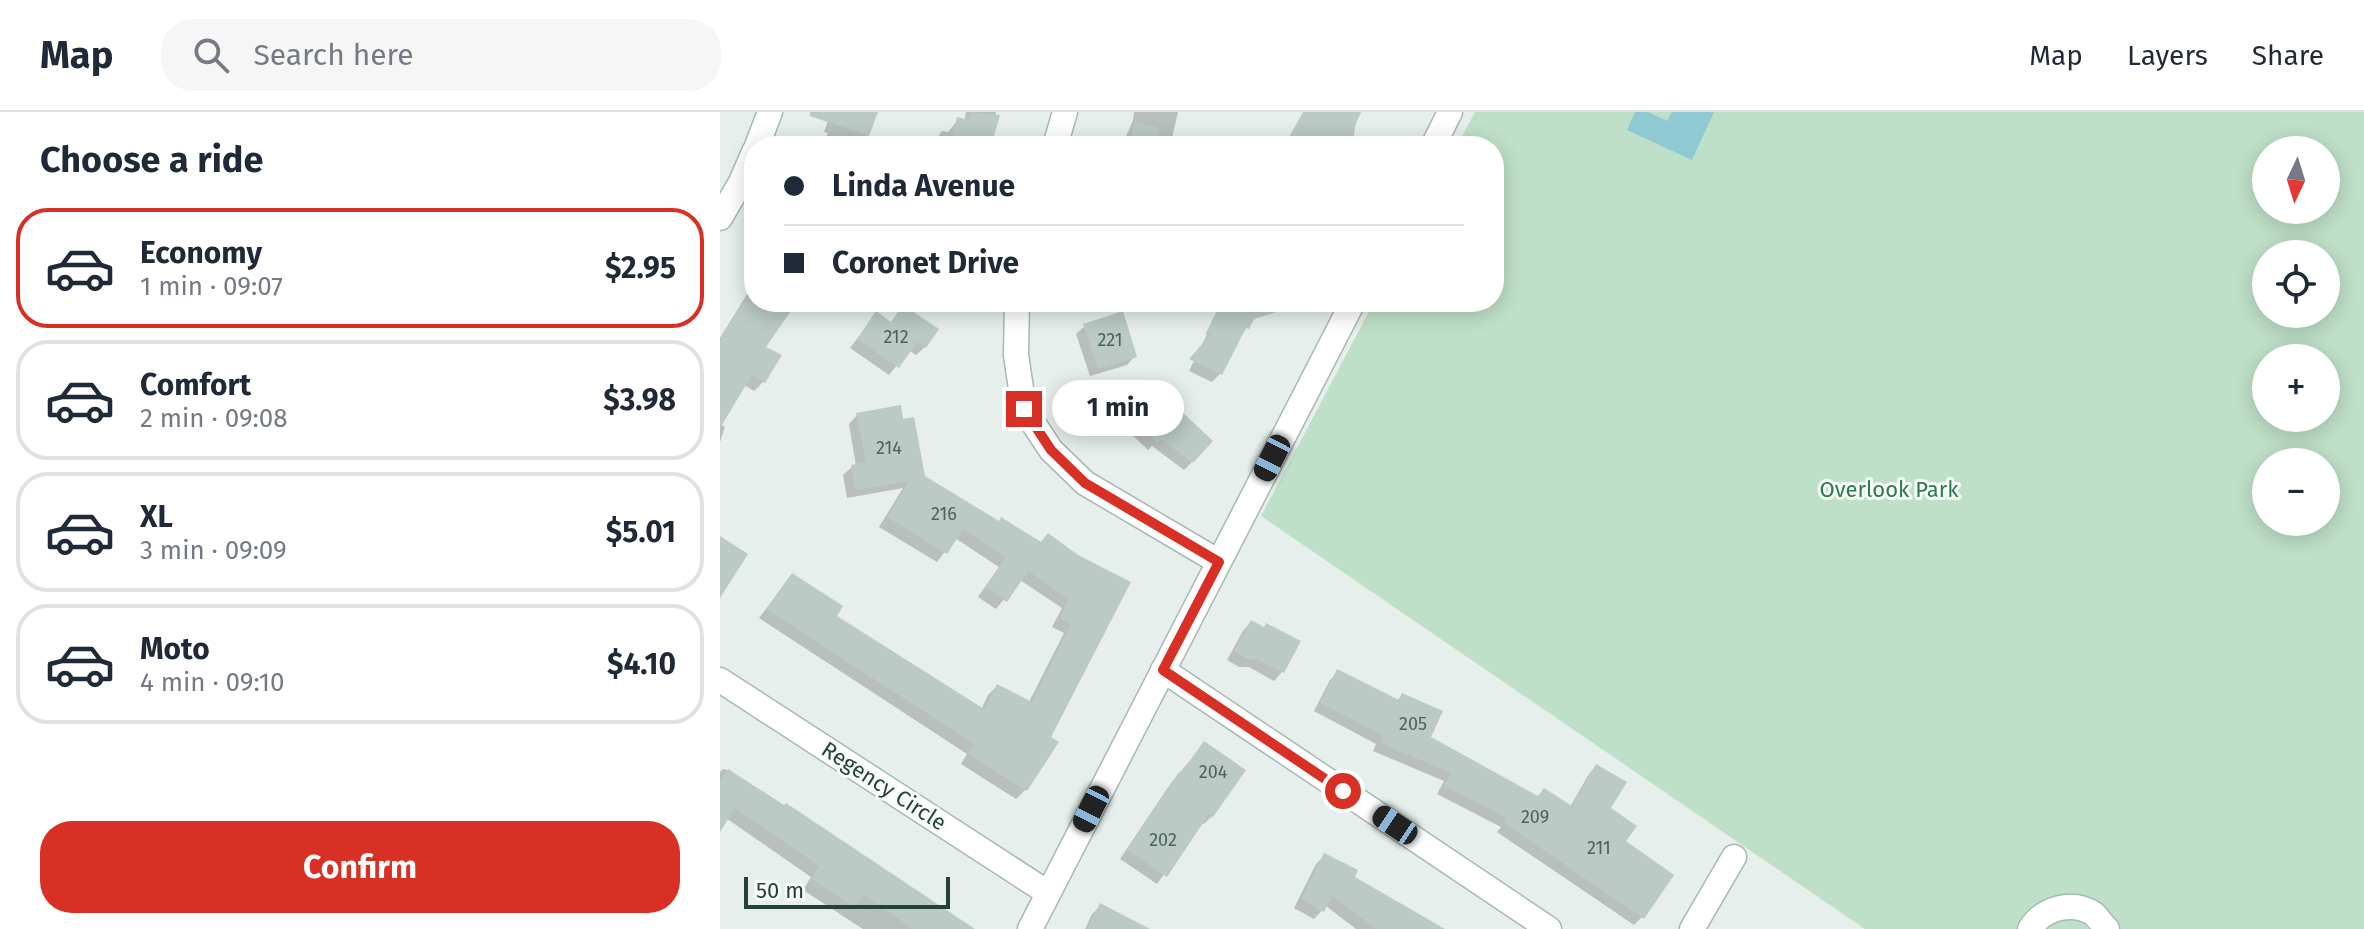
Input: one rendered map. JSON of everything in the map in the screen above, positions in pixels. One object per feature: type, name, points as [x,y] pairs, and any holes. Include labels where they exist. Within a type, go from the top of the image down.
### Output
[{"type":"street","points":[[761,136],[770,112]]},
{"type":"street","points":[[1058,136],[1065,112]]},
{"type":"street","points":[[1438,136],[1450,112]]},
{"type":"street","points":[[720,218],[744,175]]},
{"type":"street","points":[[1017,312],[1016,355],[1024,409],[1051,450],[1085,483],[1219,562]]},
{"type":"street","points":[[1030,929],[1348,312]]},
{"type":"street","points":[[1163,670],[1549,929]]},
{"type":"street","name":"Regency Circle","points":[[720,680],[1048,893]]},
{"type":"street","points":[[1692,929],[1734,857]]},
{"type":"street","points":[[2030,929],[2035,920],[2054,909],[2074,907],[2094,914],[2107,929]]},
{"type":"green space","name":"Overlook Park","points":[[1475,112],[2364,112],[2364,929],[1865,929],[1261,516],[1369,312],[1504,312],[1504,136],[1462,136]]},
{"type":"water","points":[[1635,112],[1648,112],[1667,121],[1672,112],[1714,112],[1692,160],[1627,130]]},
{"type":"building","points":[[810,112],[878,112],[869,136],[810,116]]},
{"type":"building","points":[[971,112],[1000,115],[994,136],[952,136],[957,117],[969,120]]},
{"type":"building","points":[[1303,112],[1361,112],[1354,136],[1290,136]]},
{"type":"building","points":[[1135,122],[1160,128],[1158,136],[1132,136]]},
{"type":"building","points":[[743,302],[744,312],[790,312],[766,347],[782,355],[765,383],[752,375],[720,428],[720,340]]},
{"type":"building","points":[[875,312],[891,322],[898,312],[914,312],[939,329],[926,348],[917,342],[899,368],[857,339]]},
{"type":"building","points":[[1123,312],[1137,357],[1098,369],[1083,324]]},
{"type":"building","points":[[1216,312],[1277,312],[1254,319],[1249,329],[1246,328],[1222,375],[1189,359],[1212,333],[1205,335]]},
{"type":"building","points":[[1161,392],[1213,441],[1193,463],[1161,439],[1158,443],[1134,422]]},
{"type":"building","points":[[901,405],[903,419],[914,417],[925,476],[999,521],[1001,517],[1041,542],[1048,533],[1078,555],[1131,582],[1051,737],[1059,742],[1027,791],[968,754],[974,744],[766,609],[792,573],[843,606],[837,616],[984,709],[997,684],[1032,702],[1071,624],[1060,618],[1069,599],[1028,571],[1007,602],[985,587],[1006,557],[963,529],[947,554],[887,517],[909,481],[855,490],[851,465],[866,462],[856,413]]},
{"type":"building","points":[[720,536],[748,554],[720,598]]},
{"type":"building","points":[[1251,620],[1264,627],[1266,623],[1301,641],[1284,673],[1234,651]]},
{"type":"building","points":[[1337,669],[1399,700],[1402,693],[1443,711],[1431,737],[1538,796],[1544,788],[1572,806],[1596,764],[1627,782],[1611,808],[1637,826],[1626,841],[1674,875],[1644,919],[1504,823],[1507,818],[1444,786],[1451,773],[1380,743],[1383,735],[1320,703]]},
{"type":"building","points":[[1204,741],[1246,770],[1213,817],[1209,814],[1167,877],[1127,850],[1179,772]]},
{"type":"building","points":[[728,769],[784,805],[786,803],[975,929],[913,929],[864,895],[855,908],[811,879],[819,866],[735,808],[720,832],[720,781]]},
{"type":"building","points":[[1324,853],[1358,870],[1355,877],[1445,929],[1376,929],[1332,896],[1324,912],[1301,899]]},
{"type":"building","points":[[1100,903],[1150,929],[1087,929]]},
{"type":"route","points":[[1024,409],[1051,450],[1085,483],[1219,562],[1163,670],[1343,791]]}]
